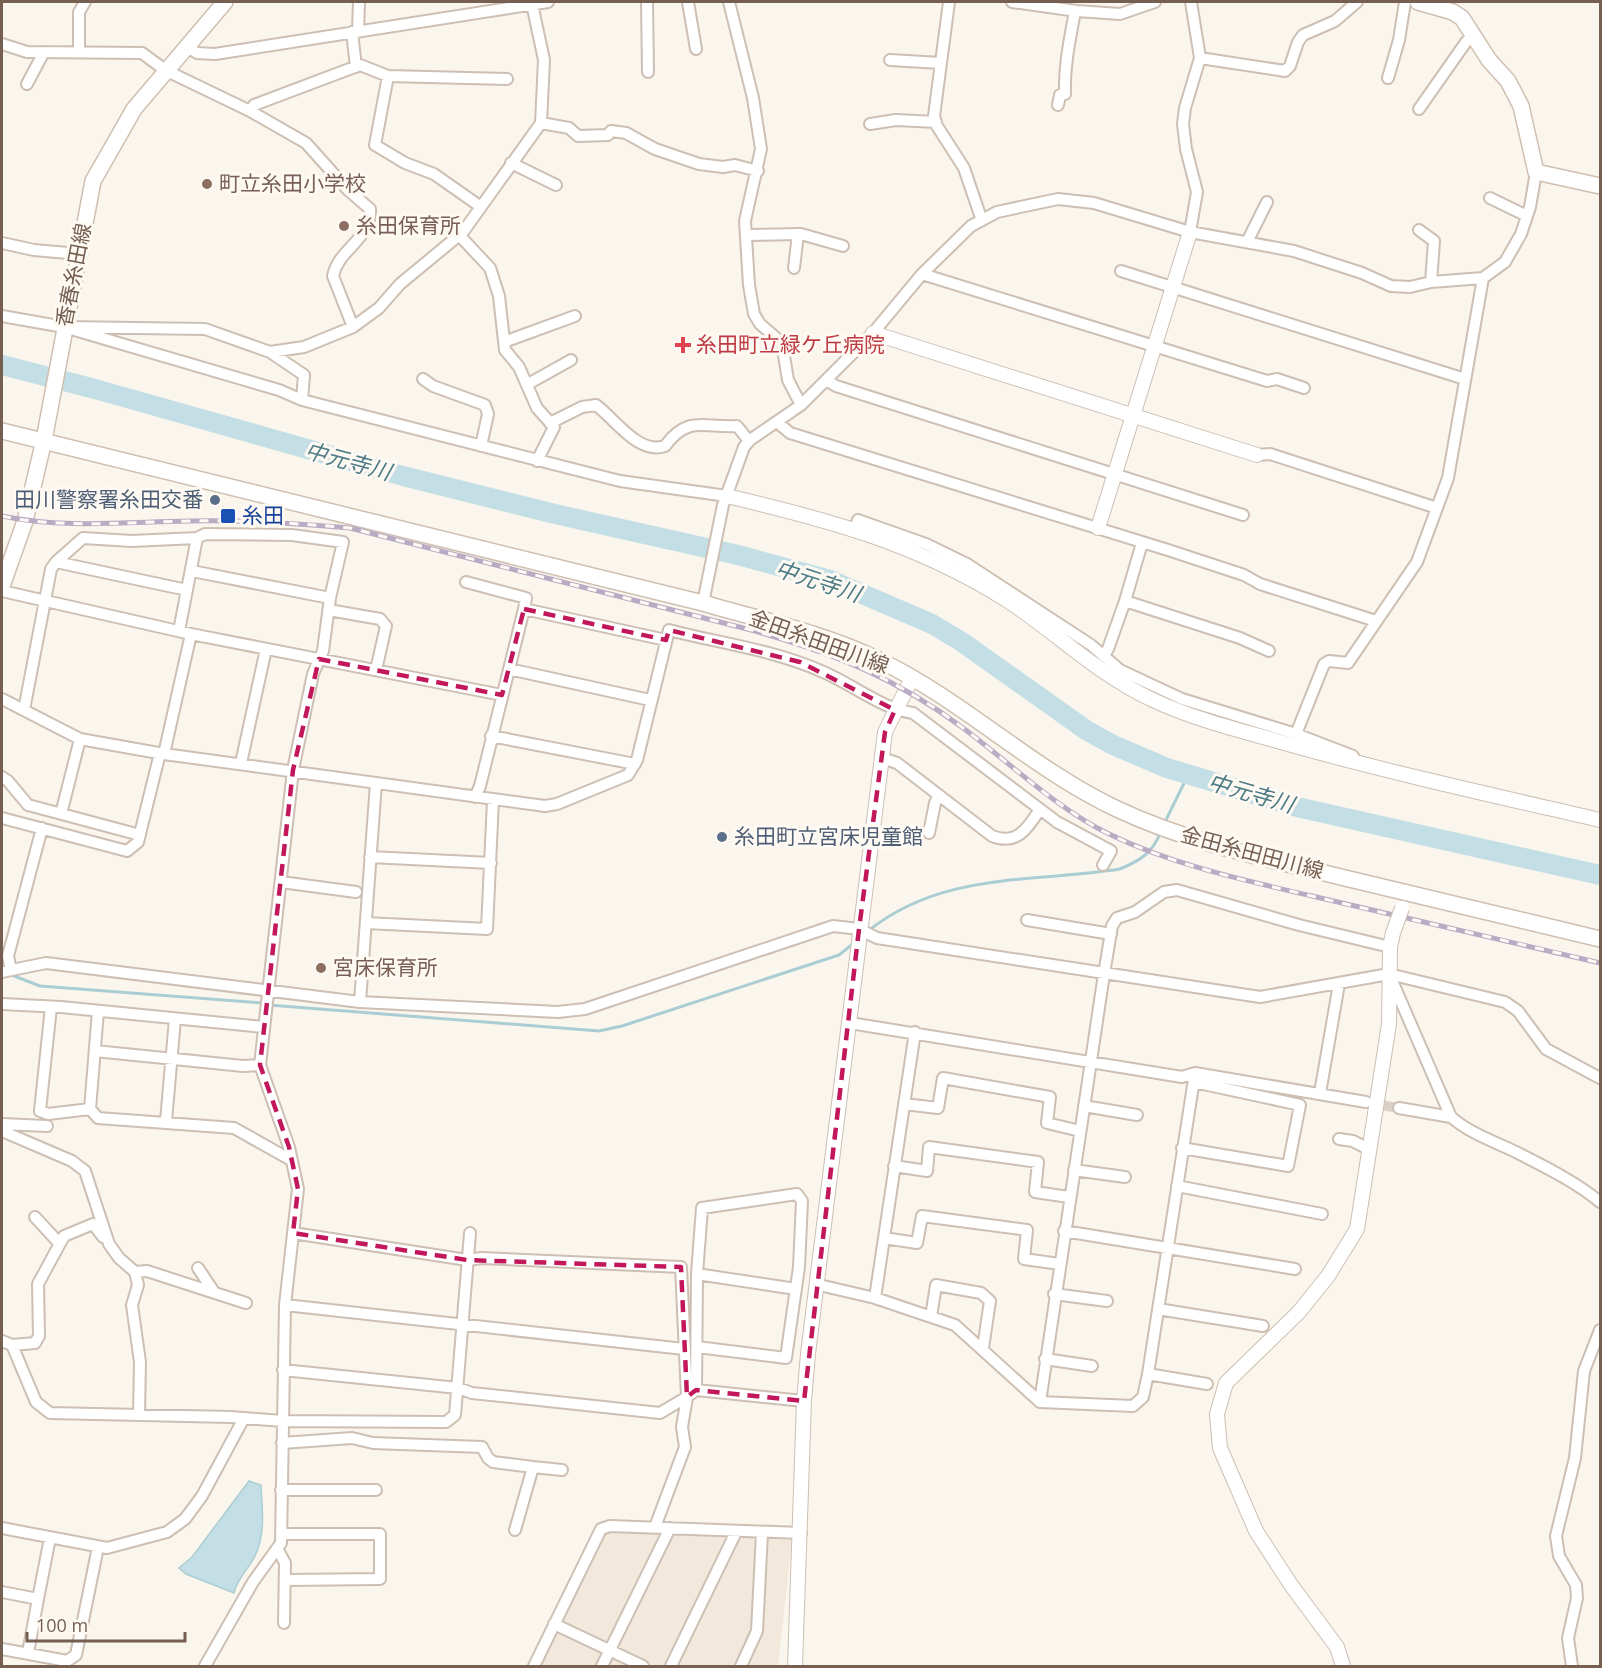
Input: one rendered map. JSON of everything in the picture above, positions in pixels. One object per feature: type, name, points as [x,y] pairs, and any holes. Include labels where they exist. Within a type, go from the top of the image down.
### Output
[{"type":"main road","name":"香春糸田線","points":[[2,586],[5,566],[25,521],[45,433],[93,181],[134,109],[225,2]]},
{"type":"main road","points":[[1418,2],[1453,12],[1462,18],[1508,81],[1521,106],[1536,172],[1600,186]]},
{"type":"main road","name":"金田糸田田川線","points":[[2,431],[45,433],[703,603],[804,632],[878,659],[952,702],[1041,767],[1119,810],[1169,831],[1286,864],[1600,939]]},
{"type":"street","points":[[79,52],[79,12],[85,2]]},
{"type":"street","points":[[356,67],[355,31],[359,2]]},
{"type":"street","points":[[187,46],[197,53],[214,54],[548,2]]},
{"type":"street","points":[[647,2],[648,72]]},
{"type":"street","points":[[688,2],[696,49]]},
{"type":"street","points":[[729,2],[759,128],[761,149],[758,171],[745,220],[754,314],[760,324],[782,343],[788,380],[801,405]]},
{"type":"street","points":[[949,2],[934,116],[971,182],[981,218]]},
{"type":"street","points":[[1014,2],[1075,11],[1120,14],[1134,5],[1155,2]]},
{"type":"street","points":[[1098,528],[1190,232],[1197,192],[1186,149],[1183,124],[1185,108],[1200,58],[1191,2]]},
{"type":"street","points":[[1200,58],[1285,71],[1290,66],[1303,34],[1335,21],[1357,2]]},
{"type":"street","points":[[1388,78],[1399,40],[1405,2]]},
{"type":"street","points":[[270,352],[304,347],[353,327],[380,308],[421,266],[460,236],[541,123],[544,60],[534,3]]},
{"type":"street","points":[[1058,105],[1060,95],[1065,94],[1064,65],[1069,54],[1075,11]]},
{"type":"street","points":[[1419,109],[1466,42],[1474,36]]},
{"type":"street","points":[[2,44],[27,52],[142,53],[165,70],[250,111],[306,143],[348,190],[370,209],[368,228],[340,260],[333,276],[353,327]]},
{"type":"street","points":[[27,84],[44,51]]},
{"type":"street","points":[[890,60],[941,63]]},
{"type":"street","points":[[250,111],[254,105],[360,65],[388,76],[507,79]]},
{"type":"street","points":[[388,76],[375,145],[405,163],[434,174],[481,207]]},
{"type":"street","points":[[870,124],[896,120],[936,122]]},
{"type":"street","points":[[541,123],[569,128],[578,136],[608,135],[611,131],[626,133],[655,149],[699,164],[735,165],[758,171]]},
{"type":"street","points":[[512,163],[556,185]]},
{"type":"street","points":[[703,603],[705,585],[730,482],[749,441],[801,405],[873,333],[922,274],[981,218],[1058,199],[1095,203],[1190,232],[1294,251],[1362,273],[1391,286],[1410,287],[1431,282],[1483,278],[1511,256],[1527,216],[1536,172]]},
{"type":"street","points":[[1490,198],[1527,216]]},
{"type":"street","points":[[1247,242],[1267,202]]},
{"type":"street","points":[[1419,230],[1434,241],[1431,282]]},
{"type":"street","points":[[746,235],[798,234],[843,246]]},
{"type":"street","points":[[794,268],[798,234]]},
{"type":"street","points":[[460,236],[490,268],[499,296],[505,350],[528,384],[537,408],[554,427],[537,461]]},
{"type":"street","points":[[2,243],[34,250],[79,254]]},
{"type":"street","points":[[1121,271],[1465,379]]},
{"type":"street","points":[[922,274],[1154,348],[1267,381],[1277,379],[1304,388]]},
{"type":"street","points":[[1296,734],[1324,664],[1329,661],[1348,663],[1417,562],[1448,478],[1483,278]]},
{"type":"street","points":[[2,316],[279,390],[302,400],[537,461],[620,481],[826,519],[931,558],[996,594],[1119,682],[1153,701],[1257,735],[1355,762],[1600,819]]},
{"type":"street","points":[[504,342],[575,316]]},
{"type":"street","points":[[63,333],[205,329],[270,352],[304,375],[302,400]]},
{"type":"street","points":[[873,333],[1132,417],[1257,455],[1270,454],[1437,508]]},
{"type":"street","points":[[528,384],[571,360]]},
{"type":"street","points":[[423,379],[433,386],[485,405],[488,414],[481,447]]},
{"type":"street","points":[[826,380],[836,386],[1243,515]]},
{"type":"street","points":[[550,423],[582,407],[596,405],[633,438],[654,446],[665,446],[682,427],[696,425],[737,426],[749,441]]},
{"type":"street","points":[[778,423],[790,433],[1098,528],[1376,621]]},
{"type":"street","points":[[855,529],[858,520],[875,524],[967,564],[1049,616],[1120,670],[1182,699],[1296,734],[1353,756],[1355,762]]},
{"type":"street","points":[[24,710],[51,569],[82,538],[132,541],[197,538],[205,534],[292,535],[343,542],[330,598],[323,651],[318,659],[293,770],[260,1065],[289,1147],[298,1189],[285,1305],[282,1370],[281,1534],[278,1550],[253,1582],[205,1666]]},
{"type":"street","points":[[179,631],[197,538]]},
{"type":"street","points":[[1103,656],[1108,649],[1125,601],[1142,543]]},
{"type":"street","points":[[56,562],[187,590]]},
{"type":"street","points":[[192,571],[330,598]]},
{"type":"street","points":[[466,582],[526,598],[480,786],[475,797]]},
{"type":"street","points":[[2,591],[191,634],[502,695]]},
{"type":"street","points":[[1125,601],[1240,638],[1269,651]]},
{"type":"street","points":[[524,609],[666,640]]},
{"type":"street","points":[[329,610],[357,617],[381,619],[386,626],[376,670]]},
{"type":"street","points":[[2,699],[80,739],[162,754],[545,806],[557,804],[628,775],[635,764],[669,630],[800,662],[823,671],[895,710],[913,713],[1040,809],[1111,851],[1103,865]]},
{"type":"street","points":[[2,818],[127,851],[138,842],[191,634]]},
{"type":"street","points":[[241,764],[266,649]]},
{"type":"street","points":[[509,669],[650,700]]},
{"type":"street","points":[[795,1666],[804,1401],[850,1023],[859,929],[885,732],[912,678]]},
{"type":"street","points":[[491,736],[635,764]]},
{"type":"street","points":[[61,813],[80,739]]},
{"type":"street","points":[[882,758],[897,763],[992,837],[1002,840],[1014,838],[1025,832],[1040,809]]},
{"type":"street","points":[[2,777],[28,805],[140,835]]},
{"type":"street","points":[[360,1002],[376,783]]},
{"type":"street","points":[[929,833],[934,803],[939,795]]},
{"type":"street","points":[[366,923],[487,929],[493,800]]},
{"type":"street","points":[[42,828],[6,971],[46,963],[360,1002],[558,1012],[585,1009],[833,926],[859,929],[878,938],[1260,997],[1389,974],[1505,1002],[1518,1011],[1546,1049],[1600,1078]]},
{"type":"street","points":[[370,856],[491,863]]},
{"type":"street","points":[[281,882],[356,892]]},
{"type":"street","points":[[1040,1402],[1054,1294],[1090,1061],[1111,934],[1117,918],[1135,912],[1164,892],[1177,890],[1299,925],[1390,947]]},
{"type":"street","points":[[1343,1666],[1337,1647],[1291,1585],[1256,1531],[1220,1448],[1217,1414],[1227,1383],[1299,1312],[1348,1247],[1361,1211],[1389,1024],[1390,947],[1407,893]]},
{"type":"street","points":[[1027,920],[1111,934]]},
{"type":"street","points":[[1390,976],[1450,1117],[1467,1131],[1515,1152],[1587,1191],[1600,1202]]},
{"type":"street","points":[[1320,1093],[1339,984]]},
{"type":"street","points":[[2,1004],[263,1027]]},
{"type":"street","points":[[51,1007],[40,1111],[48,1114],[90,1109]]},
{"type":"street","points":[[98,1011],[90,1109],[98,1118],[166,1121],[234,1128],[291,1160]]},
{"type":"street","points":[[166,1121],[174,1019]]},
{"type":"street","points":[[850,1023],[1182,1077],[1320,1093],[1365,1102]]},
{"type":"street","points":[[875,1298],[915,1032]]},
{"type":"street","points":[[95,1051],[260,1065]]},
{"type":"street","points":[[819,1286],[875,1298],[955,1325],[1040,1402],[1133,1406],[1143,1397],[1148,1374],[1194,1077]]},
{"type":"street","points":[[1182,1148],[1288,1166],[1300,1105],[1194,1077]]},
{"type":"street","points":[[904,1104],[938,1108],[943,1078],[1050,1097],[1047,1123],[1080,1131]]},
{"type":"street","points":[[1084,1106],[1137,1115]]},
{"type":"street","points":[[1399,1108],[1450,1117]]},
{"type":"street","points":[[2,1124],[47,1126]]},
{"type":"street","points":[[2,1131],[72,1161],[85,1171],[110,1244]]},
{"type":"street","points":[[1339,1138],[1353,1141],[1370,1150]]},
{"type":"street","points":[[894,1166],[927,1171],[929,1147],[1038,1162],[1035,1192],[1069,1197]]},
{"type":"street","points":[[1074,1170],[1125,1177]]},
{"type":"street","points":[[1177,1186],[1322,1214]]},
{"type":"street","points":[[655,1527],[686,1447],[682,1427],[691,1394],[697,1347],[697,1274],[702,1208],[797,1194],[802,1201],[796,1289],[786,1358],[697,1347]]},
{"type":"street","points":[[884,1238],[916,1243],[922,1216],[1027,1230],[1024,1259],[1059,1264]]},
{"type":"street","points":[[35,1217],[59,1243]]},
{"type":"street","points":[[139,1414],[140,1362],[132,1305],[138,1285],[135,1272],[119,1258],[93,1224],[64,1236],[38,1284],[39,1336],[35,1343],[7,1343],[36,1402],[50,1413],[82,1416],[139,1414],[282,1421],[446,1422],[455,1415],[470,1233]]},
{"type":"street","points":[[1064,1231],[1295,1269]]},
{"type":"street","points":[[293,1233],[467,1260],[482,1258],[681,1267],[684,1349],[691,1394]]},
{"type":"street","points":[[198,1268],[214,1293]]},
{"type":"street","points":[[135,1272],[147,1270],[246,1303]]},
{"type":"street","points":[[697,1274],[796,1289]]},
{"type":"street","points":[[931,1317],[936,1285],[981,1293],[990,1301],[983,1348]]},
{"type":"street","points":[[1054,1294],[1107,1301]]},
{"type":"street","points":[[285,1305],[684,1349]]},
{"type":"street","points":[[1158,1309],[1263,1326]]},
{"type":"street","points":[[1572,1666],[1568,1638],[1577,1598],[1576,1585],[1559,1556],[1556,1536],[1575,1458],[1584,1371],[1600,1330]]},
{"type":"street","points":[[1045,1359],[1092,1366]]},
{"type":"street","points":[[282,1370],[458,1388],[472,1393],[660,1413],[691,1394],[804,1401]]},
{"type":"street","points":[[1148,1374],[1207,1384]]},
{"type":"street","points":[[2,1528],[98,1547],[146,1539],[167,1532],[185,1519],[202,1496],[244,1418]]},
{"type":"street","points":[[282,1443],[352,1438],[373,1443],[477,1446],[482,1447],[493,1462],[562,1470]]},
{"type":"street","points":[[515,1530],[533,1467]]},
{"type":"street","points":[[281,1490],[376,1490]]},
{"type":"street","points":[[534,1666],[601,1529],[610,1526],[801,1533]]},
{"type":"street","points":[[602,1666],[670,1528]]},
{"type":"street","points":[[671,1666],[736,1532]]},
{"type":"street","points":[[741,1666],[757,1631],[762,1533]]},
{"type":"street","points":[[281,1534],[380,1534],[380,1579],[285,1580]]},
{"type":"street","points":[[28,1653],[50,1538]]},
{"type":"street","points":[[2,1649],[67,1661],[76,1656],[98,1547]]},
{"type":"street","points":[[278,1550],[285,1563],[284,1623]]},
{"type":"street","points":[[2,1592],[38,1599]]},
{"type":"street","points":[[554,1624],[643,1666]]},
{"type":"highlighted area","points":[[524,609],[666,640],[669,630],[800,662],[895,710],[885,732],[859,929],[804,1401],[696,1390],[687,1397],[681,1267],[467,1260],[293,1233],[298,1189],[289,1147],[260,1065],[293,770],[319,659],[502,695]]},
{"type":"shaded area","points":[[610,1531],[792,1540],[778,1666],[540,1666],[605,1533]]},
{"type":"water","points":[[249,1481],[261,1485],[261,1539],[255,1556],[234,1593],[186,1574],[179,1568],[192,1557]]},
{"type":"waterway","name":"中元寺川","points":[[2,365],[403,476],[555,514],[738,555],[830,580],[932,624],[962,642],[1086,730],[1113,745],[1167,768],[1297,807],[1600,875]]},
{"type":"waterway","points":[[1164,824],[1188,775]]},
{"type":"waterway","points":[[868,931],[897,912],[927,898],[957,889],[1021,879],[1120,869],[1144,856],[1160,833]]},
{"type":"waterway","points":[[269,1005],[599,1031],[622,1026],[839,955],[854,943]]},
{"type":"waterway","points":[[9,974],[40,986],[263,1003]]},
{"type":"tunnel","points":[[1369,1103],[1399,1108]]},
{"type":"railway","points":[[2,516],[72,524],[229,521],[350,528],[755,631],[812,649],[889,681],[938,710],[1070,811],[1109,834],[1158,855],[1234,878],[1600,963]]},
{"type":"place","name":"町立糸田小学校","points":[[207,184]]},
{"type":"place","name":"糸田保育所","points":[[344,226]]},
{"type":"place","name":"糸田町立緑ケ丘病院","points":[[683,345]]},
{"type":"place","name":"田川警察署糸田交番","points":[[215,500]]},
{"type":"place","name":"糸田","points":[[228,516]]},
{"type":"place","name":"糸田町立宮床児童館","points":[[722,837]]},
{"type":"place","name":"宮床保育所","points":[[321,968]]}]
